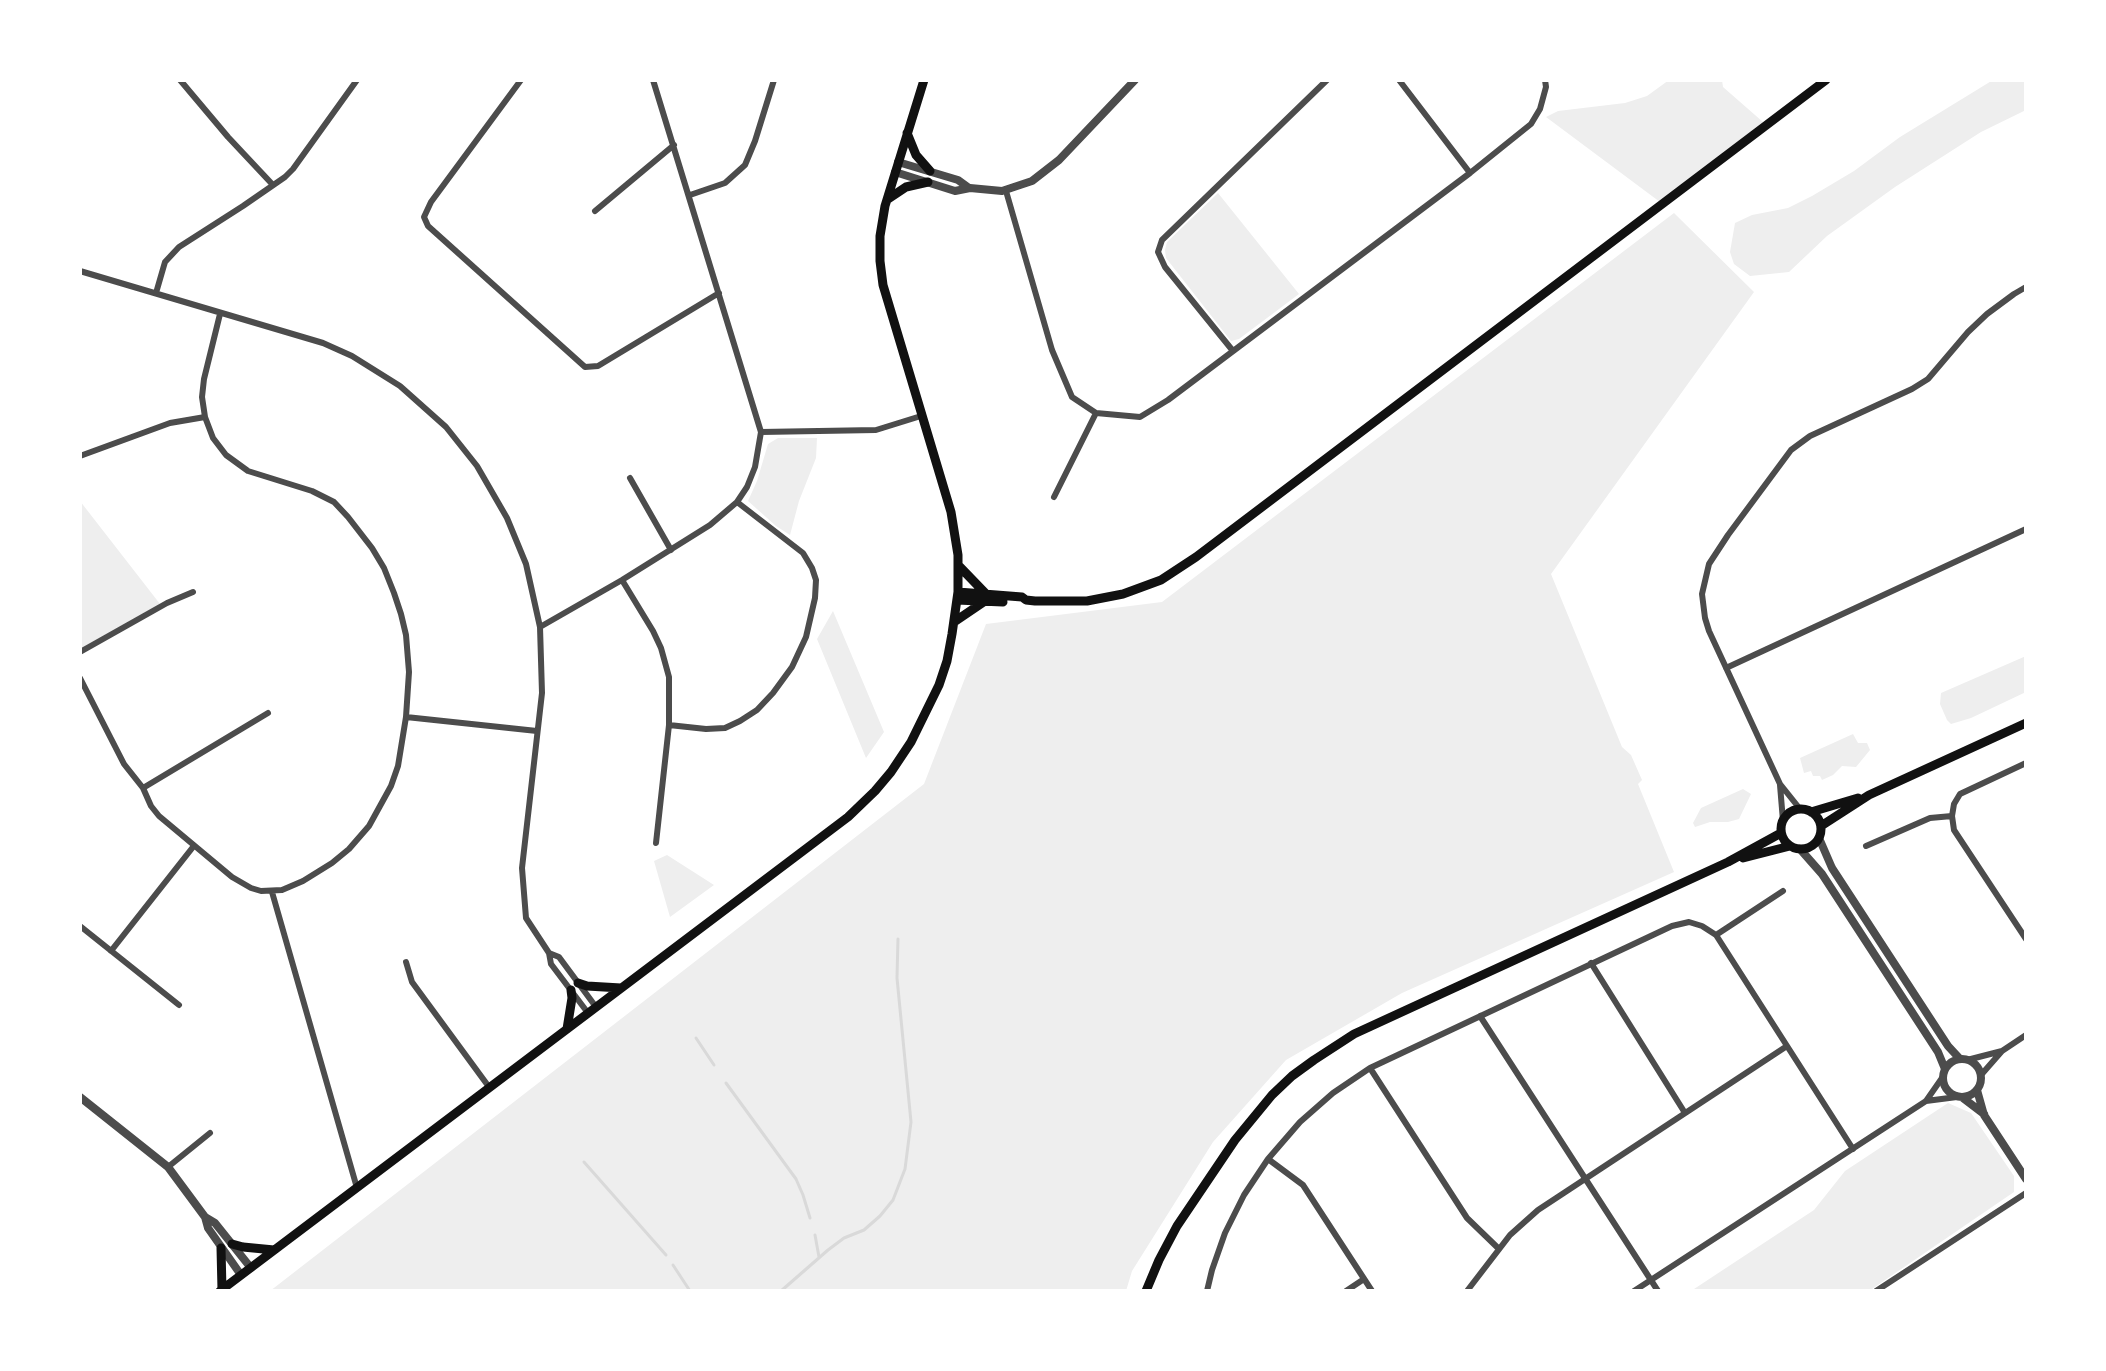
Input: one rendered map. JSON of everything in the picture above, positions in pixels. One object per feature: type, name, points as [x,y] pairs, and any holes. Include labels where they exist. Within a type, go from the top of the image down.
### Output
[{"type":"main road","points":[[221,1290],[848,817],[895,766],[924,719],[947,661],[958,596],[958,565],[951,512],[883,285],[880,244],[887,200],[924,80]]},
{"type":"main road","points":[[958,596],[1087,601],[1123,594],[1161,580],[1826,80]]},
{"type":"main road","points":[[887,200],[929,177],[907,133]]},
{"type":"main road","points":[[958,565],[986,598]]},
{"type":"main road","points":[[954,622],[986,598]]},
{"type":"main road","points":[[1821,826],[1869,795],[2026,723]]},
{"type":"main road","points":[[1781,833],[1783,821],[1790,813],[1869,795]]},
{"type":"main road","points":[[1728,862],[1811,847],[1819,838],[1821,826],[1815,815],[1805,810]]},
{"type":"main road","points":[[1781,833],[1795,848]]},
{"type":"main road","points":[[1146,1291],[1177,1226],[1227,1152],[1272,1095],[1303,1068],[1354,1034],[1728,862],[1781,833]]},
{"type":"main road","points":[[567,1029],[574,986],[621,988]]},
{"type":"main road","points":[[232,1244],[274,1250]]},
{"type":"main road","points":[[221,1248],[221,1290]]},
{"type":"street","points":[[180,80],[273,185]]},
{"type":"street","points":[[156,293],[165,262],[179,247],[285,177],[306,153],[357,80]]},
{"type":"street","points":[[521,80],[431,202],[424,217],[428,226],[585,367],[598,366],[719,293]]},
{"type":"street","points":[[540,627],[710,525],[737,502],[755,467],[761,432],[653,80]]},
{"type":"street","points":[[690,195],[725,183],[745,165],[774,80]]},
{"type":"street","points":[[1233,351],[1165,267],[1158,252],[1162,240],[1327,80]]},
{"type":"street","points":[[1399,80],[1470,173]]},
{"type":"street","points":[[1006,191],[1052,350],[1072,397],[1096,413],[1140,417],[1168,400],[1531,124],[1540,109],[1545,80]]},
{"type":"street","points":[[896,167],[929,177],[958,180],[970,188],[1006,191],[1032,181],[1046,171],[1132,81]]},
{"type":"street","points":[[595,211],[674,145]]},
{"type":"street","points":[[80,271],[323,343],[352,356],[400,386],[446,427],[477,466],[507,518],[526,564],[540,627],[542,693],[522,868],[526,918],[549,953],[559,957],[574,986],[592,1010]]},
{"type":"street","points":[[1805,810],[1780,784],[1726,668],[1705,618],[1702,594],[1705,574],[1715,552],[1791,450],[1810,436],[1928,379],[1987,314],[2026,287]]},
{"type":"street","points":[[80,678],[124,764],[159,816],[193,847],[240,882],[261,891],[272,892],[303,881],[332,863],[369,826],[391,786],[398,766],[406,717],[409,672],[406,635],[394,593],[372,548],[334,502],[312,491],[248,471],[218,446],[205,417],[203,389],[220,314]]},
{"type":"street","points":[[1054,497],[1096,413]]},
{"type":"street","points":[[761,432],[876,430],[921,416]]},
{"type":"street","points":[[80,456],[170,423],[205,417]]},
{"type":"street","points":[[630,478],[671,550]]},
{"type":"street","points":[[669,725],[725,728],[740,721],[757,710],[773,693],[792,667],[806,637],[815,598],[816,580],[812,568],[803,553],[737,502]]},
{"type":"street","points":[[1726,668],[2026,529]]},
{"type":"street","points":[[622,580],[664,655],[671,690],[656,843]]},
{"type":"street","points":[[80,652],[163,605],[193,592]]},
{"type":"street","points":[[143,788],[268,713]]},
{"type":"street","points":[[406,717],[537,731]]},
{"type":"street","points":[[2026,763],[1960,794],[1952,816],[1954,830],[2026,939]]},
{"type":"street","points":[[1780,784],[1783,821]]},
{"type":"street","points":[[1866,846],[1930,818],[1952,816]]},
{"type":"street","points":[[1819,838],[1832,868],[1948,1046],[1976,1065],[1981,1075],[1977,1090],[1984,1115],[2026,1179]]},
{"type":"street","points":[[111,951],[193,847]]},
{"type":"street","points":[[1795,848],[1830,887],[1938,1052],[1946,1090],[1984,1115]]},
{"type":"street","points":[[1716,935],[1783,891]]},
{"type":"street","points":[[272,892],[357,1188]]},
{"type":"street","points":[[1207,1291],[1225,1233],[1244,1195],[1268,1159],[1300,1122],[1333,1093],[1370,1068],[1591,963],[1672,926],[1689,922],[1716,935],[1853,1149]]},
{"type":"street","points":[[80,926],[179,1005]]},
{"type":"street","points":[[406,962],[412,982],[489,1087]]},
{"type":"street","points":[[1591,963],[1685,1113]]},
{"type":"street","points":[[1480,1016],[1658,1291]]},
{"type":"street","points":[[1981,1075],[2002,1051],[2026,1035]]},
{"type":"street","points":[[1467,1291],[1498,1248],[1538,1210],[1787,1046]]},
{"type":"street","points":[[1634,1291],[1926,1101],[1949,1064],[2002,1051]]},
{"type":"street","points":[[1370,1068],[1467,1218],[1498,1248]]},
{"type":"street","points":[[1926,1101],[1960,1098],[1977,1090]]},
{"type":"street","points":[[80,1097],[168,1167],[205,1217],[208,1228],[241,1275]]},
{"type":"street","points":[[168,1167],[210,1133]]},
{"type":"street","points":[[1268,1159],[1303,1185],[1372,1291]]},
{"type":"street","points":[[1876,1291],[2026,1193]]},
{"type":"street","points":[[205,1217],[215,1223],[251,1268]]},
{"type":"street","points":[[1346,1291],[1364,1279]]},
{"type":"shaded area","points":[[1669,80],[1722,80],[1723,87],[1763,122],[1660,202],[1546,117],[1558,111],[1625,103],[1647,96]]},
{"type":"shaded area","points":[[1993,80],[2026,80],[2026,110],[1981,132],[1895,187],[1827,236],[1789,272],[1750,276],[1734,264],[1730,252],[1735,223],[1752,215],[1788,208],[1812,196]]},
{"type":"shaded area","points":[[1218,193],[1299,294],[1239,339],[1231,341],[1166,258],[1165,250],[1167,242]]},
{"type":"shaded area","points":[[1674,213],[1754,292],[1551,574],[1622,747],[1631,755],[1642,780],[1638,784],[1674,872],[1402,993],[1286,1060],[1213,1142],[1132,1271],[1126,1291],[270,1291],[924,784],[986,624],[1162,602]]},
{"type":"shaded area","points":[[778,438],[817,438],[816,458],[790,535],[748,501],[768,444]]},
{"type":"shaded area","points":[[80,501],[160,604],[80,649]]},
{"type":"shaded area","points":[[833,611],[884,732],[866,758],[817,639]]},
{"type":"shaded area","points":[[2026,656],[2026,692],[1971,718],[1951,724],[1947,720],[1940,704],[1941,693]]},
{"type":"shaded area","points":[[1853,734],[1858,743],[1867,743],[1870,750],[1856,767],[1842,766],[1822,780],[1820,776],[1813,776],[1811,771],[1804,773],[1800,758]]},
{"type":"shaded area","points":[[1743,789],[1751,794],[1739,819],[1695,827],[1693,823],[1701,808]]},
{"type":"shaded area","points":[[667,855],[714,885],[670,917],[654,861]]},
{"type":"shaded area","points":[[1948,1103],[1971,1113],[2014,1176],[2014,1192],[1869,1291],[1691,1291],[1814,1210],[1845,1171]]},
{"type":"waterway","points":[[781,1291],[828,1250],[844,1238],[864,1230],[880,1216],[893,1200],[905,1169],[911,1122],[897,978],[898,939]]},
{"type":"waterway","points":[[696,1038],[714,1065]]},
{"type":"waterway","points":[[726,1083],[796,1179],[810,1218]]},
{"type":"waterway","points":[[584,1162],[666,1255]]},
{"type":"waterway","points":[[815,1235],[819,1257]]},
{"type":"waterway","points":[[673,1265],[690,1291]]}]
